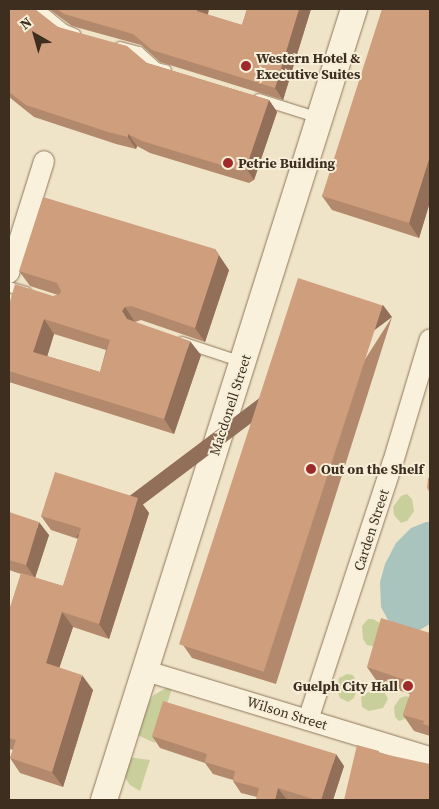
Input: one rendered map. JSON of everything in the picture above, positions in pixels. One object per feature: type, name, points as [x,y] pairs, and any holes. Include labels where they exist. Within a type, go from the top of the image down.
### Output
[{"type":"street","name":"Macdonell Street","points":[[104,800],[143,670],[244,362],[354,9]]},
{"type":"street","points":[[9,272],[44,161]]},
{"type":"street","name":"Carden Street","points":[[308,720],[390,471],[430,339]]},
{"type":"street","name":"Wilson Street","points":[[143,670],[430,757]]},
{"type":"street","points":[[361,759],[368,738]]},
{"type":"lane","points":[[39,9],[65,30],[86,37]]},
{"type":"lane","points":[[113,45],[139,52],[157,68],[173,72]]},
{"type":"lane","points":[[251,96],[320,118]]},
{"type":"lane","points":[[9,287],[40,296]]},
{"type":"lane","points":[[173,338],[244,362]]},
{"type":"green space","points":[[407,494],[412,499],[414,511],[407,521],[401,523],[394,515],[393,507],[401,496]]},
{"type":"green space","points":[[368,619],[373,619],[380,623],[377,647],[367,645],[363,639],[362,626]]},
{"type":"green space","points":[[347,674],[353,675],[358,686],[354,698],[348,702],[340,698],[337,689],[339,678]]},
{"type":"green space","points":[[166,688],[172,688],[155,743],[135,734],[150,700],[154,695]]},
{"type":"green space","points":[[373,689],[385,693],[388,699],[383,708],[369,711],[362,707],[361,697]]},
{"type":"green space","points":[[406,696],[411,698],[408,718],[399,721],[395,717],[394,707],[400,698]]},
{"type":"green space","points":[[128,757],[150,760],[140,791],[130,785],[126,779],[124,773]]},
{"type":"water","points":[[430,522],[430,624],[418,631],[389,622],[381,607],[380,582],[385,564],[396,543],[411,528]]},
{"type":"building","points":[[9,9],[35,9],[58,27],[127,46],[147,63],[269,100],[246,168],[241,171],[142,141],[128,134],[128,137],[108,132],[26,105],[9,92]]},
{"type":"building","points":[[57,9],[197,9],[197,11],[242,25],[247,9],[299,9],[275,88],[152,50],[133,34],[64,14]]},
{"type":"building","points":[[382,9],[430,9],[430,156],[409,223],[322,196]]},
{"type":"building","points":[[43,197],[215,249],[219,255],[195,328],[131,306],[125,307],[122,311],[127,319],[190,341],[164,419],[9,371],[9,305],[15,284],[53,296],[59,295],[61,291],[57,283],[19,271]],"holes":[[[44,319],[110,340],[100,372],[33,352]]]},
{"type":"building","points":[[298,278],[383,306],[264,672],[179,644]]},
{"type":"building","points":[[55,472],[138,498],[99,624],[62,612],[46,663],[82,675],[52,772],[10,758],[16,740],[9,738],[9,611],[21,573],[63,586],[81,528],[41,516]]},
{"type":"building","points":[[428,478],[430,478],[430,493],[427,488]]},
{"type":"building","points":[[9,512],[39,522],[26,565],[9,560]]},
{"type":"building","points":[[381,618],[430,633],[430,726],[423,724],[424,721],[403,715],[414,683],[367,667]]},
{"type":"building","points":[[163,701],[336,754],[321,800],[278,788],[275,800],[256,800],[259,788],[233,781],[235,771],[205,762],[207,754],[152,736]]},
{"type":"building","points":[[357,745],[379,751],[379,753],[430,764],[430,800],[344,800]]},
{"type":"place","name":"Western Hotel & Executive Suites","points":[[246,66]]},
{"type":"place","name":"Petrie Building","points":[[228,163]]},
{"type":"place","name":"Out on the Shelf","points":[[311,469]]},
{"type":"place","name":"Guelph City Hall","points":[[408,686]]}]
